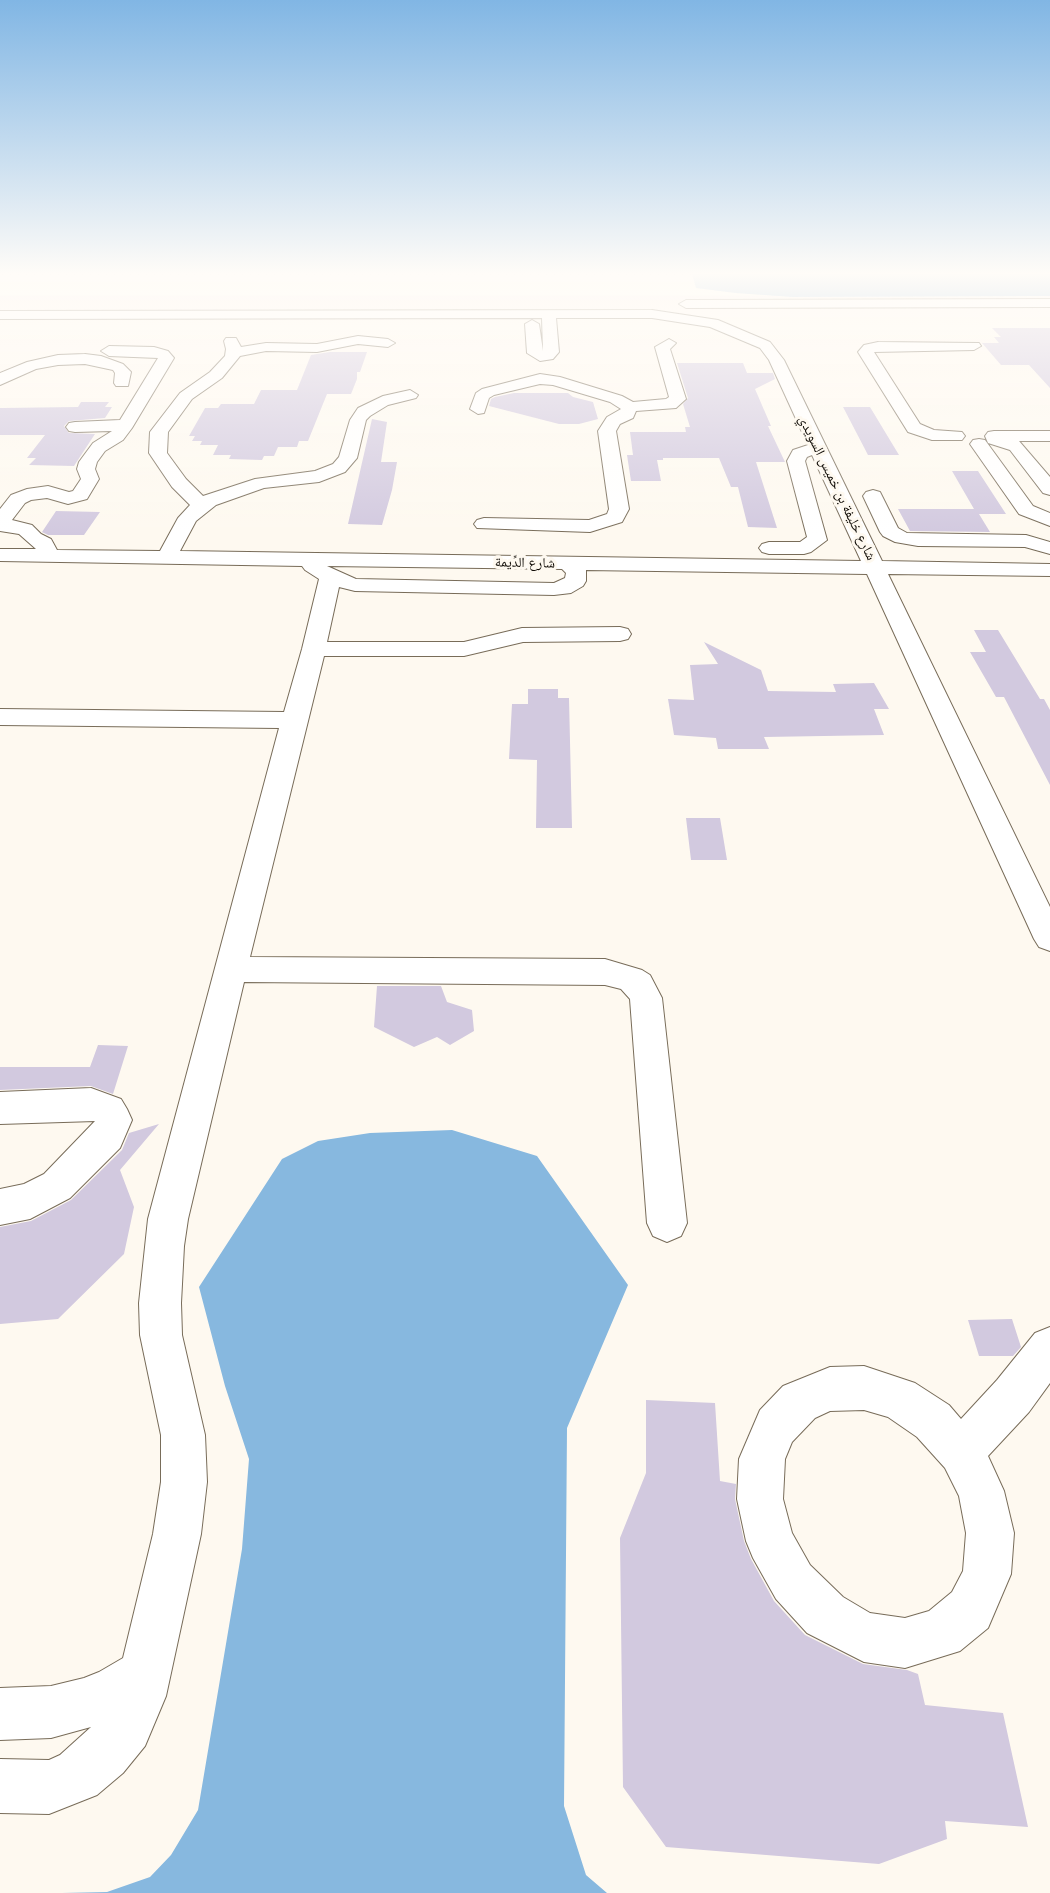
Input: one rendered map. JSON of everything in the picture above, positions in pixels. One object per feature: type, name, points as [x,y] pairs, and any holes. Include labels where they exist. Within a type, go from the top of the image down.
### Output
[{"type":"street","points":[[0,380],[20,369],[45,362],[69,359]]},
{"type":"street","points":[[109,359],[123,372],[122,382]]},
{"type":"street","points":[[46,556],[47,548],[44,543],[34,538],[25,529],[3,526],[2,520],[18,499],[27,495],[48,492],[68,498],[80,495],[90,479],[86,469],[88,462],[99,447],[117,436],[126,424],[164,359]]},
{"type":"street","points":[[202,506],[179,483],[158,453],[157,442],[159,432],[186,396],[216,375],[225,359]]},
{"type":"street","points":[[543,359],[545,379]]},
{"type":"street","points":[[478,409],[482,396],[488,392],[545,379],[622,401],[630,407],[670,404],[678,399],[666,359]]},
{"type":"street","name":"شارع خليفة بن خميس السويدي","points":[[775,359],[1050,939]]},
{"type":"street","points":[[871,359],[914,428],[932,435],[956,436],[968,442],[1050,436]]},
{"type":"street","points":[[166,558],[188,518],[202,506],[241,489],[262,483],[319,476],[339,468],[348,458],[358,420],[364,412],[383,401],[410,395]]},
{"type":"street","points":[[484,524],[590,526],[615,518],[619,509],[607,431],[613,421],[627,414],[630,407]]},
{"type":"street","points":[[75,427],[106,427],[126,424]]},
{"type":"street","points":[[989,440],[1016,446],[1050,489]]},
{"type":"street","points":[[989,440],[1026,510],[1050,520]]},
{"type":"street","points":[[692,566],[713,552],[730,548],[797,548],[814,543],[817,533],[796,461],[799,454],[817,448]]},
{"type":"street","points":[[873,496],[890,532],[902,538],[1026,541],[1050,548]]},
{"type":"street","name":"شارع الدِّيمة","points":[[0,555],[166,558],[315,568],[568,564],[1050,570]]},
{"type":"street","points":[[0,1786],[50,1786],[78,1776],[104,1754],[126,1727],[140,1696],[177,1534],[184,1482],[183,1435],[161,1335],[160,1303],[168,1219],[314,649],[315,568],[344,583],[367,586],[554,589],[570,585],[578,576],[574,567],[568,564]]},
{"type":"street","points":[[314,649],[464,649],[522,635],[620,634]]},
{"type":"street","points":[[0,717],[294,720]]},
{"type":"street","points":[[233,969],[605,972],[631,979],[643,991],[646,998],[667,1223]]},
{"type":"street","points":[[0,1108],[91,1104],[108,1110],[114,1120],[106,1136],[57,1186],[30,1201],[0,1207]]},
{"type":"street","points":[[961,1452],[1012,1396],[1050,1348]]},
{"type":"street","points":[[864,1388],[899,1399],[933,1421],[961,1452],[981,1491],[988,1523],[990,1533],[987,1574],[970,1610],[942,1634],[905,1643],[864,1636],[825,1615],[793,1582],[770,1541],[760,1499],[762,1459],[776,1426],[799,1402],[830,1389],[864,1388]]},
{"type":"street","points":[[0,1714],[51,1712],[84,1704],[116,1692],[146,1672]]},
{"type":"water","points":[[452,1130],[537,1156],[628,1285],[567,1428],[564,1806],[586,1875],[607,1893],[62,1893],[107,1892],[150,1877],[171,1855],[198,1810],[242,1549],[249,1459],[225,1386],[199,1287],[282,1159],[318,1141],[370,1133]]},
{"type":"building","points":[[309,359],[364,359],[360,372],[357,372],[357,379],[351,394],[327,394],[308,441],[299,441],[297,447],[278,447],[274,456],[264,456],[262,460],[229,459],[231,455],[213,455],[218,445],[200,445],[202,441],[192,441],[195,436],[189,436],[205,408],[218,408],[221,404],[254,404],[261,390],[297,390]]},
{"type":"building","points":[[996,359],[1050,359],[1050,388],[1029,365],[1001,365]]},
{"type":"building","points":[[677,363],[743,363],[747,373],[773,373],[775,379],[755,389],[771,426],[768,426],[785,462],[756,462],[777,528],[748,527],[738,487],[731,487],[719,458],[663,458],[663,460],[657,460],[661,481],[631,481],[627,455],[633,455],[630,432],[686,432],[685,427],[690,427],[683,404],[688,398]]},
{"type":"building","points":[[514,393],[568,393],[573,397],[593,402],[598,419],[579,424],[559,424],[489,406],[491,399]]},
{"type":"building","points":[[81,402],[109,402],[105,407],[112,407],[105,418],[69,421],[64,426],[69,433],[95,434],[74,466],[29,465],[36,458],[27,458],[45,435],[0,435],[0,408],[78,407]]},
{"type":"building","points":[[843,407],[870,407],[899,455],[868,455]]},
{"type":"building","points":[[372,419],[387,422],[381,462],[397,462],[392,490],[382,525],[348,524]]},
{"type":"building","points":[[952,471],[978,471],[1006,514],[979,514],[990,532],[910,531],[898,509],[974,509]]},
{"type":"building","points":[[56,511],[100,512],[84,535],[48,535],[42,532]]},
{"type":"building","points":[[974,630],[998,630],[1040,699],[1044,699],[1050,710],[1050,785],[1004,697],[996,697],[970,652],[986,652]]},
{"type":"building","points":[[704,642],[761,670],[768,691],[836,692],[833,684],[874,683],[889,709],[874,709],[884,735],[764,737],[769,749],[718,749],[716,738],[674,735],[668,699],[694,700],[690,665],[718,664]]},
{"type":"building","points":[[528,689],[558,689],[558,698],[569,698],[572,828],[536,828],[537,760],[509,759],[512,704],[528,704]]},
{"type":"building","points":[[686,818],[720,818],[727,860],[691,860]]},
{"type":"building","points":[[377,986],[441,986],[447,1002],[472,1010],[474,1031],[450,1045],[437,1037],[414,1047],[374,1027]]},
{"type":"building","points":[[98,1045],[128,1046],[113,1094],[91,1086],[0,1090],[0,1067],[90,1067]]},
{"type":"building","points":[[159,1124],[120,1170],[134,1207],[124,1254],[58,1319],[0,1324],[0,1227],[31,1221],[71,1200],[122,1150],[129,1133]]},
{"type":"building","points":[[1012,1319],[1021,1347],[1013,1356],[979,1356],[968,1320]]},
{"type":"building","points":[[646,1400],[715,1403],[720,1481],[736,1484],[735,1499],[744,1541],[751,1559],[774,1601],[805,1635],[863,1664],[907,1670],[918,1674],[925,1705],[1003,1713],[1028,1827],[945,1821],[947,1839],[879,1864],[666,1847],[623,1787],[620,1538],[646,1473]]}]
